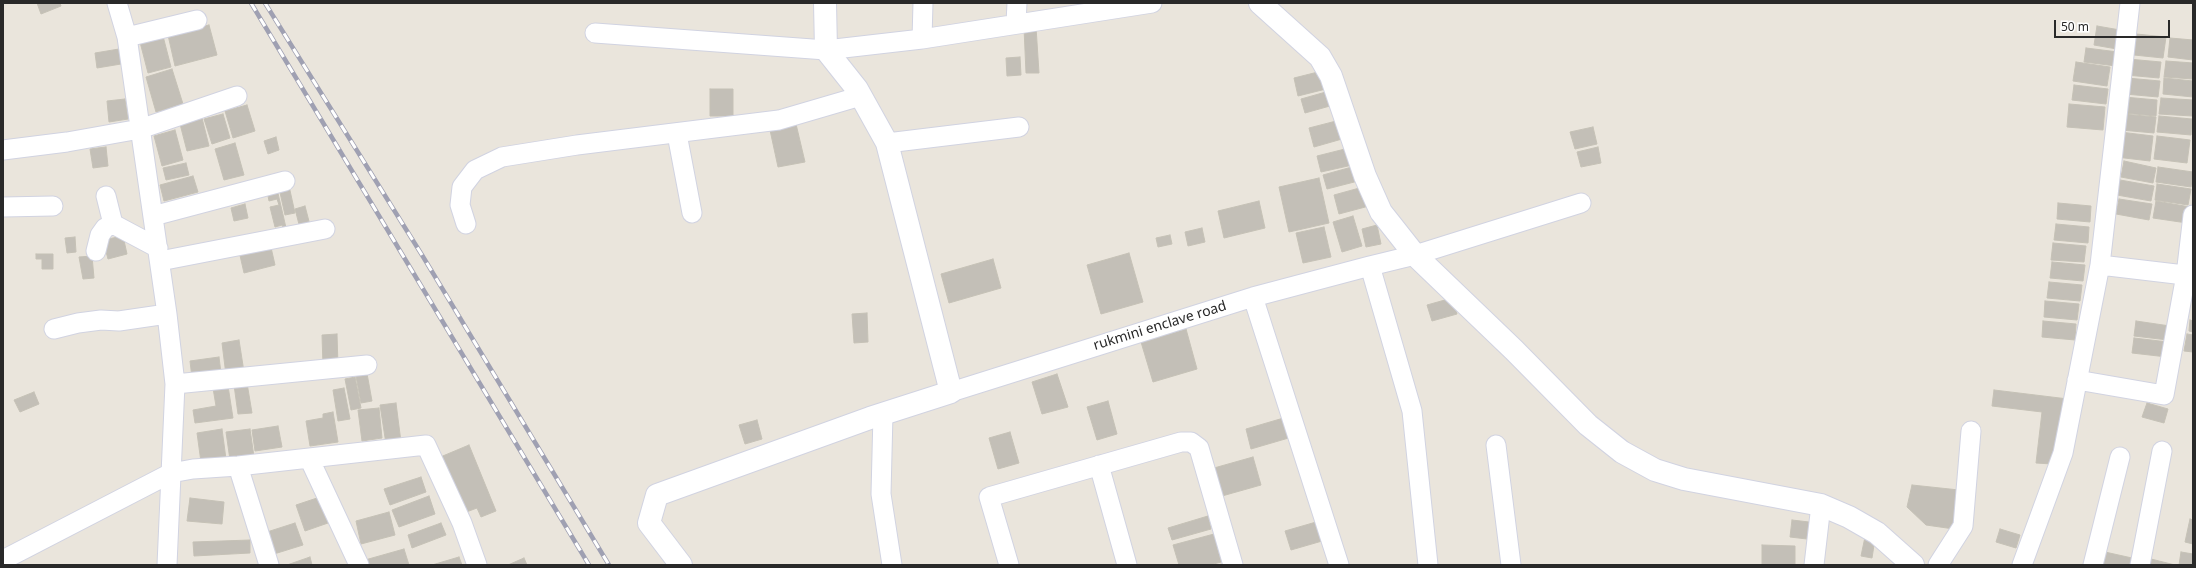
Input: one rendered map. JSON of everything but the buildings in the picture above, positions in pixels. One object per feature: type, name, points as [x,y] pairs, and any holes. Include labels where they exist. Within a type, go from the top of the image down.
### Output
[{"type":"street","points":[[117,3],[127,37],[159,254],[175,384],[167,565]]},
{"type":"street","points":[[681,565],[649,523],[657,495],[883,414],[951,392],[887,143],[861,96],[826,50],[825,3]]},
{"type":"street","points":[[922,39],[923,3]]},
{"type":"street","points":[[1016,22],[1017,3]]},
{"type":"street","points":[[595,33],[826,50],[922,39],[1016,22],[1152,3]]},
{"type":"street","points":[[1260,3],[1320,57],[1328,70],[1365,176],[1378,206],[1415,255],[1514,350],[1588,425],[1622,452],[1655,470],[1684,479],[1821,505],[1849,517],[1877,533],[1913,565]]},
{"type":"street","points":[[2022,565],[2063,452],[2100,265],[2130,3]]},
{"type":"street","points":[[127,37],[197,20]]},
{"type":"street","points":[[3,150],[67,142],[140,129],[236,96]]},
{"type":"street","points":[[466,224],[460,205],[462,187],[475,170],[502,157],[577,145],[677,134],[779,120],[861,96]]},
{"type":"street","points":[[887,143],[1019,127]]},
{"type":"street","points":[[677,134],[692,213]]},
{"type":"street","points":[[153,216],[285,181]]},
{"type":"street","points":[[106,196],[113,224],[159,254],[326,229]]},
{"type":"street","name":"rukmini enclave road","points":[[951,392],[1253,297],[1415,255],[1581,203]]},
{"type":"street","points":[[3,207],[53,206]]},
{"type":"street","points":[[2077,380],[2164,396],[2189,275],[2193,215]]},
{"type":"street","points":[[96,251],[100,235],[105,228],[113,224]]},
{"type":"street","points":[[2100,265],[2189,275]]},
{"type":"street","points":[[1370,266],[1412,411],[1428,565]]},
{"type":"street","points":[[1253,297],[1339,565]]},
{"type":"street","points":[[54,329],[78,323],[101,320],[119,321],[167,314]]},
{"type":"street","points":[[175,384],[367,365]]},
{"type":"street","points":[[883,414],[881,494],[892,565]]},
{"type":"street","points":[[1938,565],[1963,526],[1971,431]]},
{"type":"street","points":[[1009,565],[989,497],[1181,442],[1191,442],[1199,448],[1233,565]]},
{"type":"street","points":[[3,560],[171,473],[193,469],[238,466],[426,445],[462,522],[477,565]]},
{"type":"street","points":[[1496,445],[1511,565]]},
{"type":"street","points":[[2140,565],[2162,451]]},
{"type":"street","points":[[2093,565],[2120,457]]},
{"type":"street","points":[[309,458],[359,565]]},
{"type":"street","points":[[1099,465],[1127,565]]},
{"type":"street","points":[[238,466],[269,565]]},
{"type":"street","points":[[1814,565],[1821,505]]},
{"type":"railway","points":[[251,3],[589,565]]},
{"type":"railway","points":[[265,3],[422,255],[609,565]]}]
